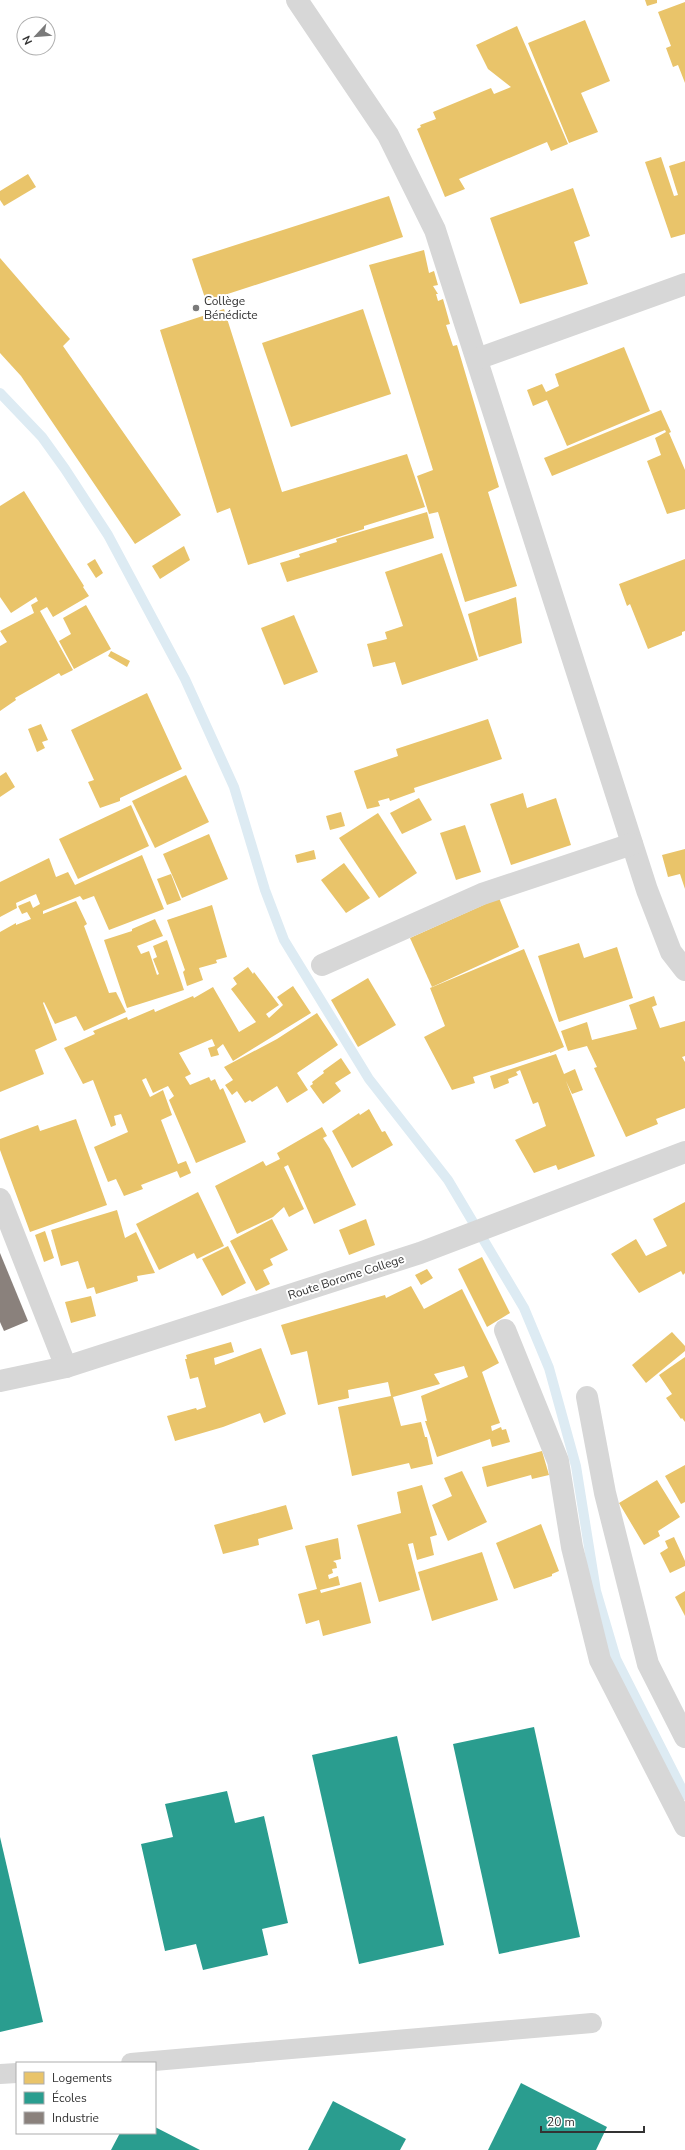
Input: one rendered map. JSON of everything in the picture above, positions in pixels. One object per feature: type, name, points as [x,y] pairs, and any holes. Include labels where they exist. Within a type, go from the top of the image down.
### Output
[{"type":"street","points":[[297,0],[388,135],[435,230],[647,890],[672,952],[685,970]]},
{"type":"street","points":[[477,359],[685,284]]},
{"type":"street","points":[[322,965],[482,894],[632,844]]},
{"type":"street","name":"Route Borome College","points":[[0,1381],[66,1367],[420,1253],[685,1152]]},
{"type":"street","points":[[0,1199],[66,1367]]},
{"type":"street","points":[[505,1330],[558,1462],[572,1547],[600,1660],[685,1826]]},
{"type":"street","points":[[587,1397],[605,1493],[648,1664],[685,1737]]},
{"type":"lane","points":[[143,2062],[592,2023]]},
{"type":"lane","points":[[0,2074],[16,2073]]},
{"type":"building: Logements","points":[[645,0],[657,0],[657,3],[647,6]]},
{"type":"building: Logements","points":[[685,2],[685,83],[678,65],[673,67],[666,48],[671,46],[658,12]]},
{"type":"building: Logements","points":[[585,20],[610,81],[581,93],[598,132],[569,143],[528,43]]},
{"type":"building: Logements","points":[[517,26],[568,144],[551,151],[547,142],[459,179],[465,189],[445,197],[417,129],[421,127],[420,125],[436,119],[433,112],[491,88],[494,94],[511,87],[488,69],[476,45]]},
{"type":"building: Logements","points":[[661,157],[674,196],[678,195],[669,166],[685,161],[685,234],[671,238],[645,162]]},
{"type":"building: Logements","points":[[28,174],[36,187],[4,206],[0,200],[0,191]]},
{"type":"building: Logements","points":[[573,188],[590,236],[574,242],[588,284],[520,304],[490,218]]},
{"type":"building: Logements","points":[[389,196],[403,237],[206,301],[192,259]]},
{"type":"building: Logements","points":[[424,250],[429,273],[434,271],[438,285],[433,286],[438,294],[436,294],[438,301],[443,299],[450,324],[446,325],[453,346],[457,345],[499,487],[488,492],[517,586],[465,602],[438,512],[429,514],[417,476],[433,470],[369,265]]},
{"type":"building: Logements","points":[[0,258],[70,339],[63,346],[181,515],[135,544],[21,376],[0,353]]},
{"type":"building: Logements","points":[[224,309],[282,492],[407,454],[425,507],[364,526],[364,529],[248,565],[230,508],[217,513],[160,330]]},
{"type":"building: Logements","points":[[363,309],[391,394],[291,427],[262,343]]},
{"type":"building: Logements","points":[[624,347],[650,411],[567,446],[547,400],[533,406],[527,390],[542,384],[546,392],[559,386],[555,374]]},
{"type":"building: Logements","points":[[661,410],[685,470],[685,509],[667,514],[647,461],[661,455],[655,438],[666,432],[665,430],[552,476],[544,458]]},
{"type":"building: Logements","points":[[24,491],[89,596],[53,617],[47,607],[40,611],[73,670],[61,676],[59,673],[15,698],[16,700],[0,711],[0,646],[7,642],[0,631],[34,613],[31,605],[38,601],[36,597],[11,613],[0,597],[0,506]]},
{"type":"building: Logements","points":[[427,512],[434,538],[287,582],[280,563],[300,557],[299,554],[337,542],[336,539]]},
{"type":"building: Logements","points":[[184,546],[190,560],[160,579],[152,566]]},
{"type":"building: Logements","points":[[442,553],[478,660],[402,685],[395,662],[373,667],[367,644],[387,639],[385,632],[403,626],[385,572]]},
{"type":"building: Logements","points":[[95,559],[103,573],[96,578],[87,564]]},
{"type":"building: Logements","points":[[685,559],[685,631],[682,632],[682,635],[648,649],[630,604],[627,606],[619,584]]},
{"type":"building: Logements","points":[[516,597],[522,643],[479,657],[468,614]]},
{"type":"building: Logements","points":[[86,605],[111,649],[74,669],[59,641],[71,634],[63,618]]},
{"type":"building: Logements","points":[[294,615],[318,672],[284,685],[261,628]]},
{"type":"building: Logements","points":[[111,651],[130,661],[127,667],[108,656]]},
{"type":"building: Logements","points":[[147,693],[182,769],[120,798],[120,801],[100,808],[88,782],[94,780],[71,730]]},
{"type":"building: Logements","points":[[488,719],[502,759],[414,788],[415,792],[390,801],[389,798],[378,801],[380,806],[367,809],[354,771],[398,756],[396,749]]},
{"type":"building: Logements","points":[[41,724],[48,740],[42,742],[45,748],[37,752],[28,729]]},
{"type":"building: Logements","points":[[6,772],[15,787],[0,797],[0,776]]},
{"type":"building: Logements","points":[[186,775],[209,822],[155,848],[132,801]]},
{"type":"building: Logements","points":[[523,793],[527,808],[556,798],[571,845],[511,865],[490,804]]},
{"type":"building: Logements","points":[[419,798],[432,820],[402,834],[390,813]]},
{"type":"building: Logements","points":[[131,805],[149,846],[78,879],[59,839]]},
{"type":"building: Logements","points":[[341,812],[345,826],[330,830],[326,816]]},
{"type":"building: Logements","points":[[378,813],[417,873],[379,898],[339,838]]},
{"type":"building: Logements","points":[[465,825],[481,872],[456,880],[440,833]]},
{"type":"building: Logements","points":[[209,834],[228,879],[182,898],[163,854]]},
{"type":"building: Logements","points":[[685,849],[685,889],[680,874],[668,877],[662,855]]},
{"type":"building: Logements","points":[[314,850],[316,859],[297,863],[295,855]]},
{"type":"building: Logements","points":[[142,855],[164,909],[109,930],[94,896],[83,900],[80,896],[43,911],[43,914],[76,901],[87,924],[84,926],[109,993],[116,992],[126,1012],[84,1031],[76,1016],[55,1024],[44,1002],[43,1003],[57,1040],[35,1050],[44,1074],[0,1092],[0,932],[16,923],[16,925],[31,919],[27,912],[22,914],[18,906],[30,901],[33,908],[40,904],[36,894],[16,903],[17,908],[0,917],[0,882],[49,858],[56,877],[68,872],[75,885]]},
{"type":"building: Logements","points":[[344,863],[370,898],[346,913],[321,880]]},
{"type":"building: Logements","points":[[171,874],[181,900],[167,905],[157,879]]},
{"type":"building: Logements","points":[[499,898],[519,947],[432,987],[410,938]]},
{"type":"building: Logements","points":[[212,905],[227,957],[216,960],[217,963],[199,968],[203,980],[187,986],[183,972],[185,970],[167,920]]},
{"type":"building: Logements","points":[[155,919],[163,936],[137,946],[141,954],[149,951],[157,975],[159,974],[153,959],[157,957],[153,946],[167,940],[184,990],[127,1008],[104,940],[132,931],[132,929]]},
{"type":"building: Logements","points":[[579,943],[584,958],[617,947],[633,998],[559,1022],[538,956]]},
{"type":"building: Logements","points":[[524,949],[564,1047],[550,1053],[473,1077],[475,1083],[452,1090],[424,1037],[445,1026],[430,988]]},
{"type":"building: Logements","points":[[248,967],[253,974],[254,972],[279,1005],[266,1014],[269,1018],[283,1005],[277,997],[293,986],[311,1013],[233,1061],[223,1044],[217,1049],[219,1055],[211,1057],[208,1048],[215,1046],[212,1039],[179,1053],[191,1074],[185,1077],[190,1085],[209,1077],[211,1081],[215,1079],[220,1090],[223,1088],[246,1142],[196,1163],[169,1100],[174,1096],[168,1086],[153,1093],[146,1078],[142,1080],[150,1097],[163,1090],[172,1115],[161,1120],[178,1164],[186,1161],[191,1173],[180,1178],[177,1171],[141,1185],[143,1189],[124,1196],[116,1179],[108,1182],[94,1147],[128,1132],[121,1114],[114,1116],[116,1125],[111,1127],[93,1080],[83,1084],[64,1048],[95,1034],[93,1031],[127,1017],[128,1020],[154,1009],[155,1012],[193,996],[194,998],[213,987],[239,1032],[256,1022],[231,989],[237,984],[233,978]]},
{"type":"building: Logements","points":[[368,978],[396,1025],[358,1047],[331,1000]]},
{"type":"building: Logements","points":[[654,996],[657,1005],[652,1007],[660,1028],[685,1021],[685,1056],[682,1057],[685,1062],[685,1108],[656,1119],[658,1124],[626,1137],[594,1068],[597,1067],[587,1046],[568,1051],[561,1031],[587,1022],[592,1040],[637,1029],[629,1005]]},
{"type":"building: Logements","points":[[317,1013],[338,1045],[297,1073],[308,1090],[287,1103],[277,1086],[252,1102],[250,1100],[245,1103],[237,1091],[232,1095],[225,1085],[233,1080],[224,1067],[277,1039]]},
{"type":"building: Logements","points":[[556,1054],[564,1074],[575,1069],[583,1090],[572,1094],[566,1081],[595,1156],[558,1170],[556,1165],[534,1173],[515,1140],[546,1126],[538,1102],[533,1104],[520,1070],[516,1072],[518,1075],[508,1079],[509,1083],[494,1089],[490,1076]]},
{"type":"building: Logements","points":[[341,1058],[351,1073],[335,1083],[341,1091],[323,1104],[310,1086],[313,1084],[312,1082],[324,1073],[323,1071]]},
{"type":"building: Logements","points":[[369,1109],[382,1132],[385,1131],[393,1145],[352,1168],[332,1131],[359,1113],[360,1115]]},
{"type":"building: Logements","points":[[76,1119],[107,1205],[30,1232],[0,1150],[0,1139],[38,1125],[40,1131]]},
{"type":"building: Logements","points":[[322,1127],[327,1136],[323,1138],[330,1149],[356,1205],[314,1224],[288,1165],[284,1167],[304,1209],[289,1217],[284,1207],[273,1217],[237,1234],[215,1186],[263,1161],[266,1166],[280,1159],[277,1153]]},
{"type":"building: Logements","points":[[198,1192],[224,1246],[197,1259],[194,1253],[159,1270],[136,1224]]},
{"type":"building: Logements","points":[[685,1202],[685,1273],[683,1275],[681,1271],[639,1293],[611,1254],[636,1239],[646,1256],[667,1246],[653,1219]]},
{"type":"building: Logements","points":[[117,1210],[125,1238],[136,1232],[155,1273],[137,1276],[138,1281],[96,1294],[94,1287],[87,1289],[78,1261],[61,1266],[51,1230]]},
{"type":"building: Logements","points":[[272,1219],[288,1250],[270,1259],[273,1265],[263,1270],[270,1284],[256,1291],[230,1241]]},
{"type":"building: Logements","points":[[366,1219],[375,1245],[349,1255],[339,1230]]},
{"type":"building: Logements","points":[[45,1231],[54,1258],[44,1262],[35,1235]]},
{"type":"building: Logements","points":[[228,1246],[246,1283],[222,1296],[202,1259]]},
{"type":"building: Logements","points":[[482,1257],[510,1313],[487,1327],[458,1269]]},
{"type":"building: Logements","points":[[427,1269],[433,1278],[421,1285],[415,1275]]},
{"type":"building: Logements","points":[[411,1286],[424,1309],[462,1289],[499,1363],[482,1372],[500,1423],[491,1426],[492,1431],[501,1427],[502,1430],[506,1429],[510,1442],[492,1447],[490,1439],[437,1457],[425,1421],[427,1421],[421,1396],[468,1377],[464,1366],[434,1374],[440,1384],[393,1397],[401,1426],[421,1422],[425,1437],[427,1437],[433,1464],[411,1469],[409,1463],[352,1476],[338,1407],[391,1396],[388,1382],[348,1390],[349,1398],[318,1405],[307,1351],[291,1355],[281,1325],[385,1295],[386,1298]]},
{"type":"building: Logements","points":[[91,1296],[96,1316],[71,1323],[65,1302]]},
{"type":"building: Logements","points":[[672,1332],[685,1346],[685,1351],[646,1383],[632,1365]]},
{"type":"building: Logements","points":[[231,1342],[234,1352],[214,1358],[215,1365],[261,1348],[286,1414],[264,1423],[260,1413],[223,1427],[175,1441],[167,1416],[196,1408],[197,1410],[206,1407],[198,1377],[190,1379],[185,1359],[187,1359],[186,1355]]},
{"type":"building: Logements","points":[[685,1357],[685,1422],[682,1418],[681,1419],[666,1398],[672,1394],[659,1375]]},
{"type":"building: Logements","points":[[542,1451],[549,1475],[532,1479],[531,1475],[487,1487],[482,1467]]},
{"type":"building: Logements","points":[[685,1465],[685,1502],[681,1504],[665,1476]]},
{"type":"building: Logements","points":[[462,1471],[487,1522],[448,1541],[432,1505],[452,1496],[444,1478]]},
{"type":"building: Logements","points":[[657,1480],[680,1517],[658,1531],[660,1536],[644,1545],[619,1503]]},
{"type":"building: Logements","points":[[422,1485],[437,1535],[430,1537],[434,1555],[417,1560],[413,1543],[408,1544],[420,1590],[379,1602],[357,1525],[401,1513],[397,1492]]},
{"type":"building: Logements","points":[[286,1505],[293,1529],[258,1539],[259,1545],[223,1554],[214,1525]]},
{"type":"building: Logements","points":[[541,1524],[559,1571],[552,1574],[552,1576],[514,1589],[496,1543]]},
{"type":"building: Logements","points":[[674,1537],[685,1561],[685,1566],[670,1573],[660,1553],[668,1548],[665,1541]]},
{"type":"building: Logements","points":[[338,1538],[341,1559],[333,1561],[336,1563],[337,1568],[332,1569],[333,1573],[328,1575],[329,1579],[338,1576],[340,1585],[320,1590],[321,1593],[361,1582],[371,1623],[323,1636],[319,1620],[306,1624],[298,1594],[317,1589],[305,1546]]},
{"type":"building: Logements","points":[[482,1552],[498,1600],[432,1621],[418,1572]]},
{"type":"building: Logements","points":[[685,1591],[685,1616],[675,1597]]},
{"type":"building: Écoles","points":[[534,1727],[580,1937],[499,1954],[453,1744]]},
{"type":"building: Écoles","points":[[397,1736],[444,1945],[359,1964],[312,1755]]},
{"type":"building: Écoles","points":[[227,1791],[235,1823],[264,1816],[288,1923],[262,1929],[268,1955],[203,1970],[196,1944],[165,1951],[141,1844],[173,1837],[165,1804]]},
{"type":"building: Écoles","points":[[0,1837],[43,2022],[0,2032]]},
{"type":"building: Écoles","points":[[521,2083],[607,2127],[596,2150],[488,2150]]},
{"type":"building: Écoles","points":[[333,2101],[406,2139],[400,2150],[308,2150]]},
{"type":"building: Écoles","points":[[156,2128],[200,2150],[111,2150],[119,2134],[156,2134]]},
{"type":"building: Industrie","points":[[0,1253],[28,1321],[4,1331],[0,1322]]},
{"type":"waterway","points":[[0,393],[42,437],[65,469],[108,535],[185,679],[234,787],[265,890],[284,940],[369,1079],[448,1180],[524,1308],[549,1368],[576,1466],[596,1591],[616,1659],[685,1795]]},
{"type":"place","name":"Collège Bénédicte","points":[[196,308]]}]
